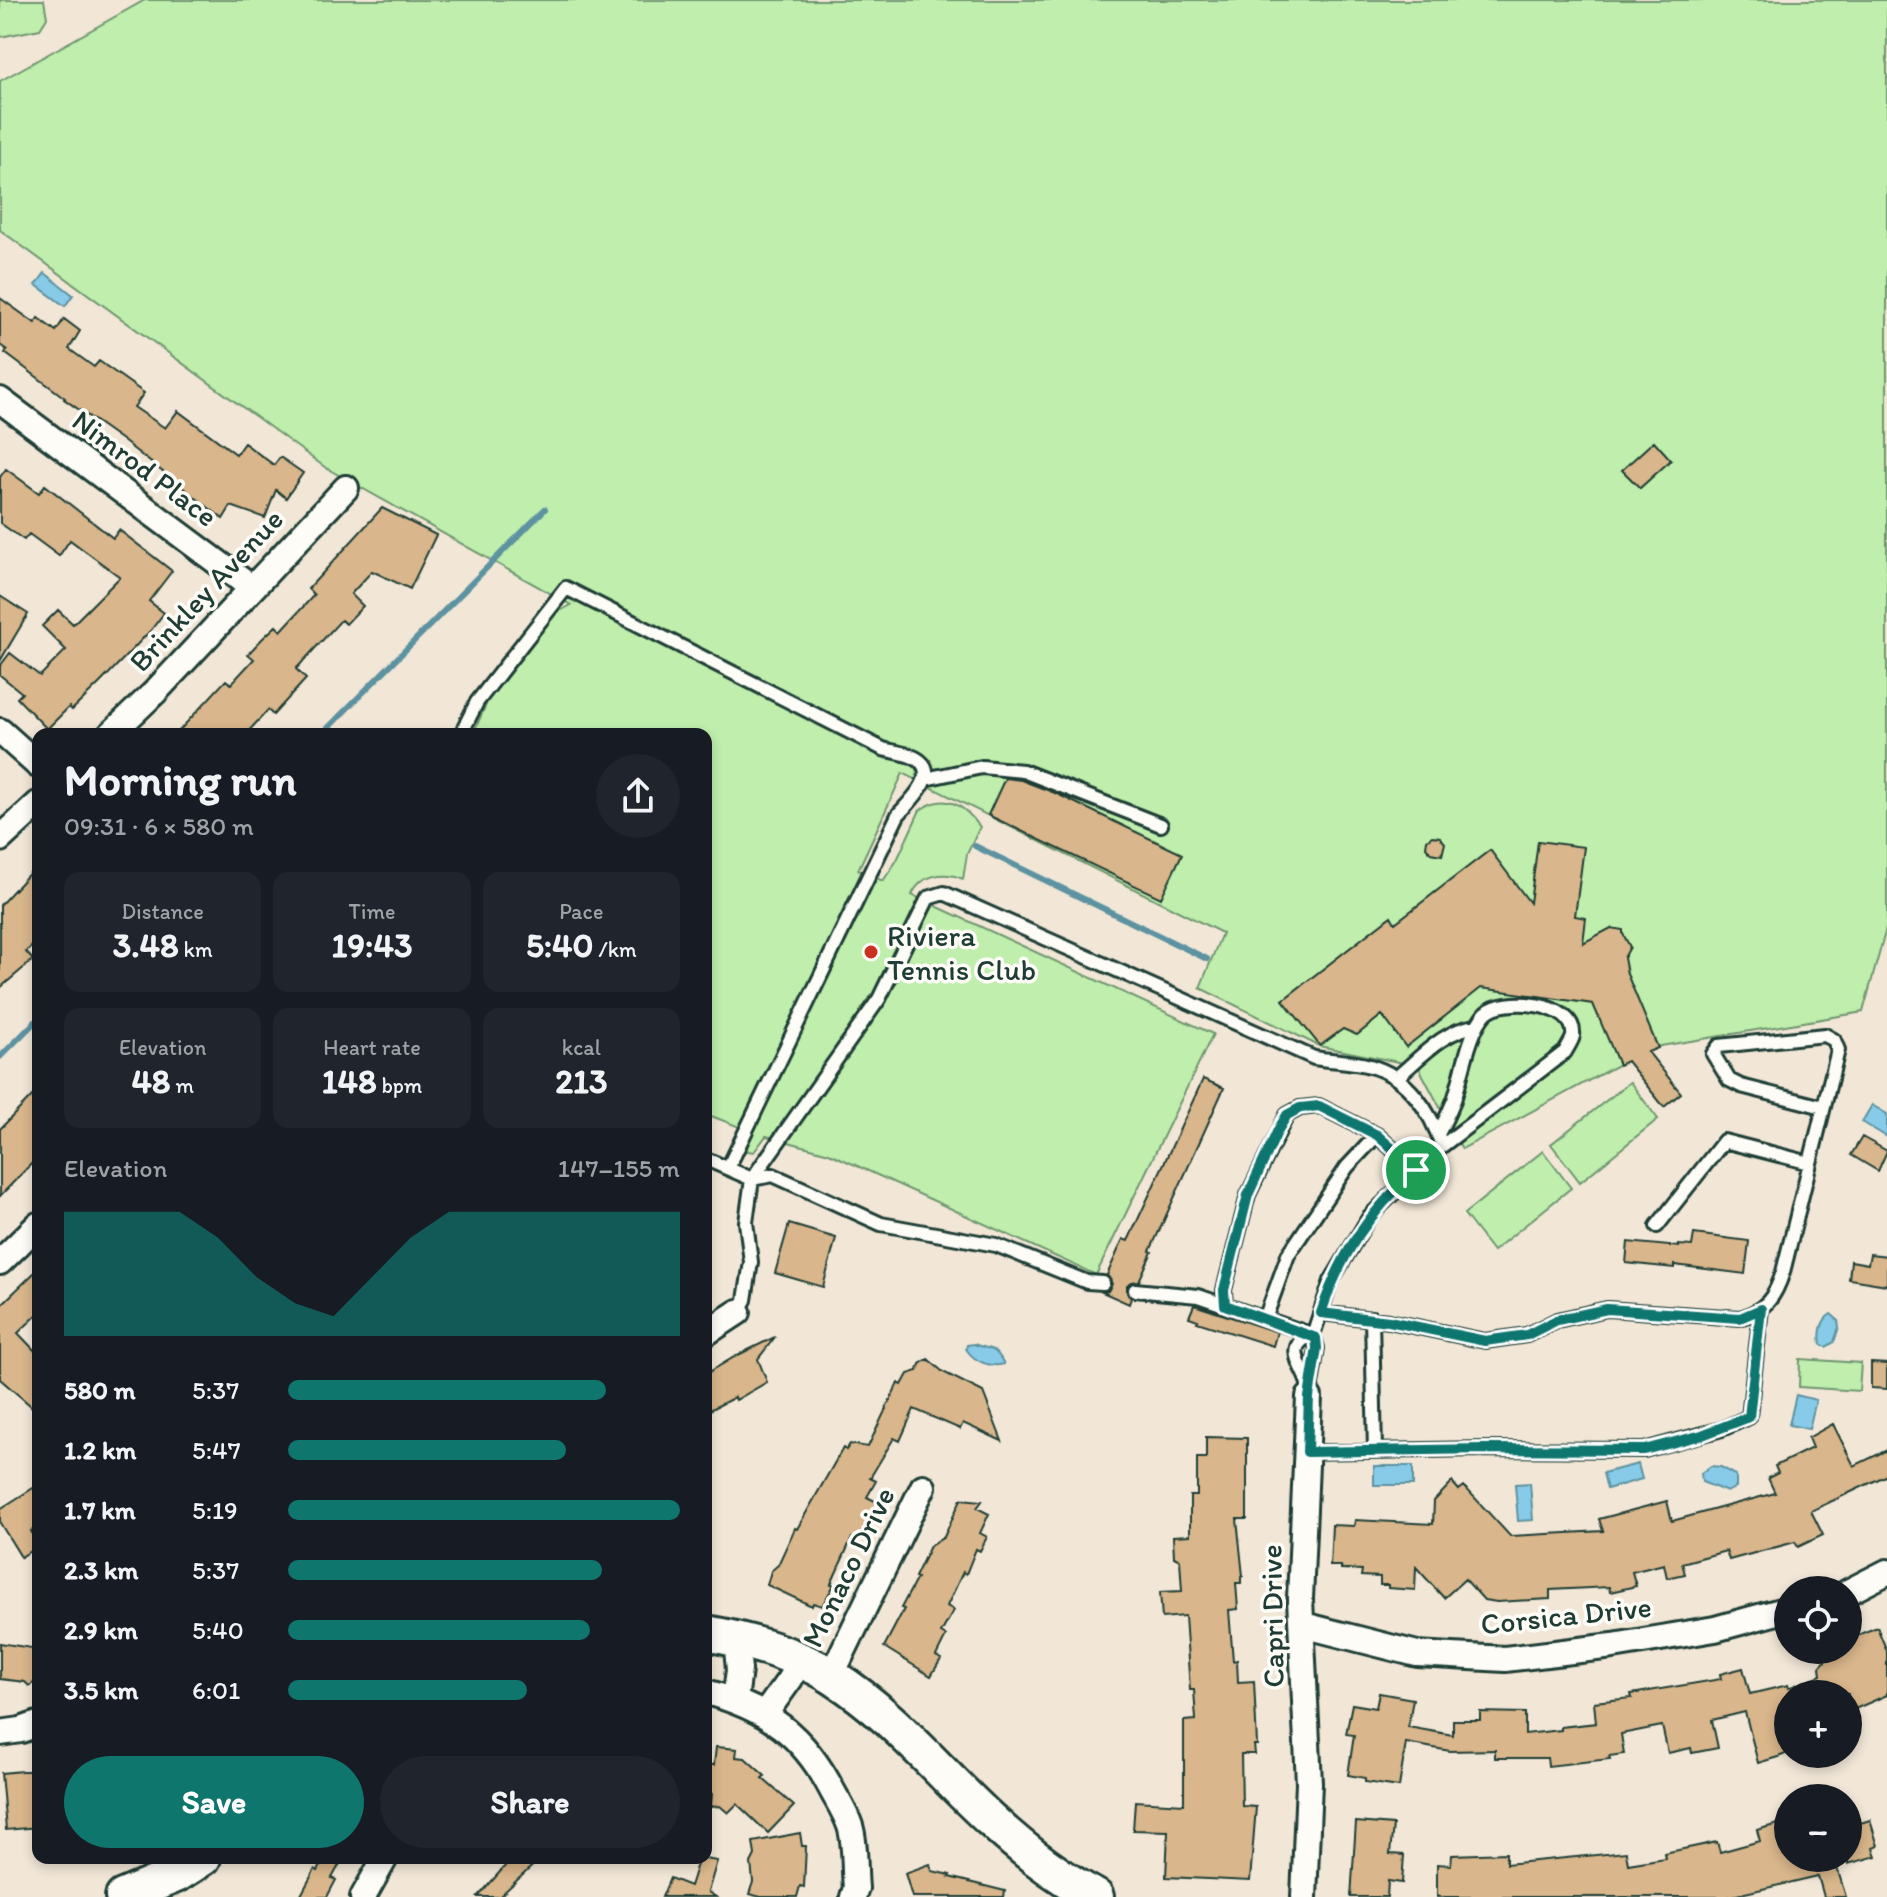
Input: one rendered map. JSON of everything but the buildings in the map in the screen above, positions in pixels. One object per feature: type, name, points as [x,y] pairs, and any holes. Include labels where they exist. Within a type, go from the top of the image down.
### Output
[{"type":"main road","points":[[721,1636],[799,1660],[831,1676],[871,1703],[993,1822],[1038,1859],[1096,1897]]},
{"type":"main road","points":[[123,1897],[178,1874],[194,1864]]},
{"type":"street","name":"Nimrod Place","points":[[0,400],[252,588]]},
{"type":"street","name":"Brinkley Avenue","points":[[117,728],[155,692],[346,488]]},
{"type":"street","points":[[0,731],[32,760]]},
{"type":"street","points":[[0,839],[32,810]]},
{"type":"street","points":[[0,1262],[32,1231]]},
{"type":"street","points":[[712,1329],[738,1312]]},
{"type":"street","name":"Capri Drive","points":[[1304,1897],[1309,1783],[1300,1599],[1309,1397]]},
{"type":"street","name":"Monaco Drive","points":[[831,1676],[923,1487]]},
{"type":"street","points":[[1862,1585],[1887,1572]]},
{"type":"street","name":"Corsica Drive","points":[[1303,1625],[1417,1654],[1505,1659],[1613,1646],[1715,1629],[1774,1613]]},
{"type":"street","points":[[721,1636],[739,1670],[735,1700]]},
{"type":"street","name":"Monaco Drive","points":[[765,1714],[790,1679],[799,1660]]},
{"type":"street","points":[[712,1694],[765,1714],[797,1737],[827,1780],[851,1827],[856,1888],[853,1897]]},
{"type":"street","points":[[0,1733],[32,1726]]},
{"type":"street","points":[[363,1897],[382,1864]]},
{"type":"lane","points":[[464,728],[477,702],[566,588],[883,749],[920,760],[926,768],[925,779],[898,815],[728,1168]]},
{"type":"lane","points":[[925,779],[982,767],[1023,771],[1161,825]]},
{"type":"lane","points":[[738,1312],[745,1300],[751,1262],[746,1222],[752,1179],[879,999],[928,898],[944,893],[1314,1058],[1372,1066],[1396,1078],[1417,1097],[1433,1119],[1440,1140]]},
{"type":"lane","points":[[1309,1397],[1307,1381],[1299,1369],[1296,1353],[1305,1338],[1313,1335],[1331,1281],[1370,1216],[1416,1170],[1440,1140],[1565,1052],[1573,1036],[1570,1021],[1558,1010],[1526,1004],[1499,1005],[1487,1012],[1477,1026],[1440,1140]]},
{"type":"lane","points":[[1396,1078],[1460,1028],[1477,1026]]},
{"type":"lane","points":[[1321,1313],[1372,1318],[1485,1341],[1527,1335],[1557,1320],[1607,1309],[1740,1318],[1761,1309],[1776,1293],[1838,1050],[1834,1040],[1825,1035],[1719,1046],[1713,1054],[1729,1080],[1741,1086],[1823,1107]]},
{"type":"lane","points":[[1225,1305],[1224,1290],[1248,1195],[1287,1115],[1300,1108],[1319,1106],[1377,1135],[1416,1170]]},
{"type":"lane","points":[[1265,1319],[1288,1255],[1347,1167],[1377,1135]]},
{"type":"lane","points":[[1657,1226],[1724,1141],[1810,1163]]},
{"type":"lane","points":[[712,1161],[752,1179],[773,1175],[881,1224],[996,1245],[1087,1282],[1103,1283]]},
{"type":"lane","points":[[1135,1290],[1198,1296],[1313,1335]]},
{"type":"lane","points":[[1307,1452],[1644,1450],[1702,1435],[1749,1417],[1761,1309]]},
{"type":"lane","points":[[1372,1318],[1375,1451]]},
{"type":"lane","name":"Capri Drive","points":[[1309,1397],[1317,1348],[1313,1335]]},
{"type":"green space","points":[[0,0],[44,0],[47,18],[40,29],[0,37]]},
{"type":"green space","points":[[145,0],[1887,0],[1887,925],[1863,1012],[1649,1048],[1462,1149],[1418,1066],[1319,1046],[1200,988],[1222,933],[903,773],[858,870],[883,881],[897,860],[920,810],[938,802],[961,807],[980,827],[967,854],[963,879],[948,875],[934,876],[921,883],[912,895],[1213,1034],[1096,1275],[829,1153],[766,1136],[754,1152],[748,1151],[745,1141],[750,1131],[712,1116],[712,728],[476,728],[488,700],[554,614],[571,605],[326,468],[0,230],[0,81]]},
{"type":"green space","points":[[1630,1082],[1658,1119],[1580,1182],[1551,1144]]},
{"type":"green space","points":[[1543,1151],[1571,1188],[1493,1251],[1464,1214]]},
{"type":"green space","points":[[1800,1359],[1861,1363],[1859,1391],[1799,1387]]},
{"type":"water","points":[[45,273],[73,295],[65,306],[36,285]]},
{"type":"water","points":[[1872,1105],[1887,1114],[1887,1137],[1862,1122]]},
{"type":"water","points":[[1831,1314],[1838,1320],[1839,1327],[1834,1342],[1826,1347],[1821,1344],[1821,1331]]},
{"type":"water","points":[[974,1344],[995,1351],[1004,1364],[978,1361],[966,1349],[967,1345]]},
{"type":"water","points":[[1796,1395],[1816,1400],[1809,1429],[1789,1425]]},
{"type":"water","points":[[1638,1464],[1642,1479],[1607,1489],[1603,1473]]},
{"type":"water","points":[[1374,1466],[1413,1466],[1413,1485],[1374,1485]]},
{"type":"water","points":[[1711,1466],[1721,1467],[1736,1475],[1736,1487],[1727,1492],[1702,1482],[1701,1473]]},
{"type":"water","points":[[1530,1483],[1533,1520],[1518,1521],[1515,1484]]},
{"type":"waterway","points":[[328,728],[545,509]]},
{"type":"waterway","points":[[975,846],[1207,959]]},
{"type":"waterway","points":[[0,1057],[32,1025]]},
{"type":"place","name":"Riviera Tennis Club","points":[[871,952]]},
{"type":"route","points":[[1319,1106],[1377,1135],[1416,1170],[1370,1216],[1349,1247],[1331,1281],[1321,1313],[1372,1318],[1485,1341],[1527,1335],[1557,1320],[1607,1309],[1740,1318],[1761,1309],[1749,1417],[1722,1429],[1644,1450],[1307,1452],[1316,1338],[1225,1305],[1224,1290],[1248,1195],[1278,1130],[1287,1115],[1300,1108],[1319,1106]]}]
